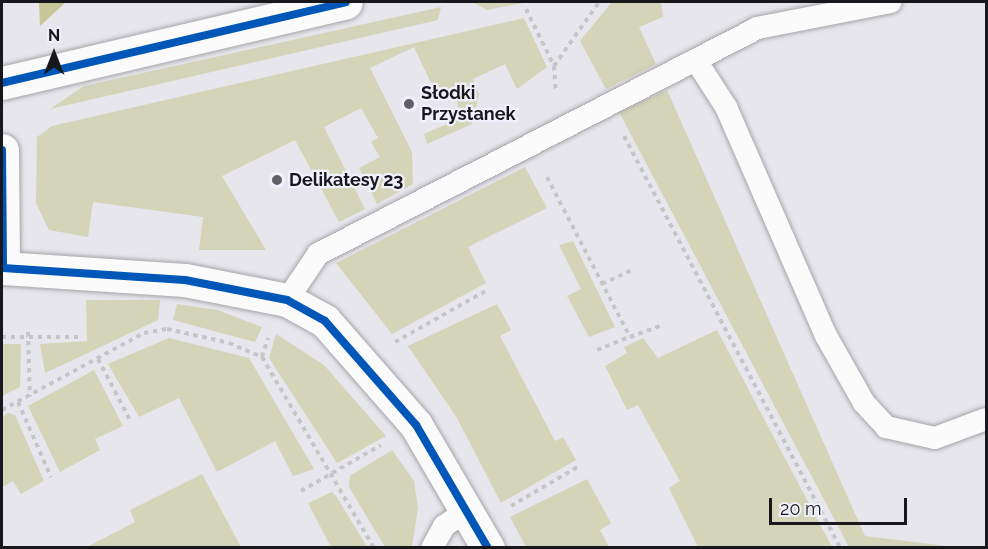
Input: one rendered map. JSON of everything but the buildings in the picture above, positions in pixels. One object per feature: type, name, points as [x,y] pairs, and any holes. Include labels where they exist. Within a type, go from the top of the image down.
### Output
[{"type":"street","points":[[2,83],[346,2]]},
{"type":"street","points":[[2,150],[2,268],[185,280],[287,300],[325,321],[416,425],[468,510],[488,548]]},
{"type":"lane","points":[[287,300],[318,254],[530,144],[697,62],[757,28],[891,2]]},
{"type":"lane","points":[[697,62],[726,107],[825,334],[864,403],[886,426],[935,438],[987,419]]},
{"type":"lane","points":[[432,548],[444,526],[468,510]]},
{"type":"path","points":[[526,9],[554,66],[599,2]]},
{"type":"path","points":[[608,106],[840,548]]},
{"type":"path","points":[[530,144],[630,337]]},
{"type":"path","points":[[602,284],[632,270]]},
{"type":"path","points":[[394,342],[489,289]]},
{"type":"path","points":[[597,350],[661,326]]},
{"type":"path","points":[[2,410],[144,333],[167,329],[230,343],[262,357],[374,548]]},
{"type":"path","points":[[2,337],[28,335],[82,337]]},
{"type":"path","points":[[28,335],[30,396]]},
{"type":"path","points":[[98,359],[130,422]]},
{"type":"path","points":[[18,402],[51,477]]},
{"type":"path","points":[[301,491],[416,425]]},
{"type":"path","points":[[508,508],[579,466]]},
{"type":"green space","points":[[39,2],[66,2],[40,26]]},
{"type":"green space","points":[[472,2],[529,2],[487,10]]},
{"type":"green space","points":[[612,2],[661,2],[663,17],[639,27],[656,64],[606,89],[580,41]]},
{"type":"green space","points":[[441,7],[438,20],[50,109],[84,86]]},
{"type":"green space","points":[[524,18],[547,67],[517,89],[505,64],[473,79],[479,94],[472,124],[427,144],[424,134],[454,121],[458,104],[451,94],[438,98],[414,47],[370,68],[412,152],[413,184],[377,204],[359,168],[380,157],[371,142],[378,138],[361,108],[324,127],[365,209],[339,222],[295,140],[222,176],[266,250],[199,250],[203,217],[93,202],[88,237],[49,230],[36,203],[37,137],[52,126]]},
{"type":"green space","points":[[667,90],[865,536],[955,547],[849,547],[619,112]]},
{"type":"green space","points":[[525,167],[547,208],[468,247],[486,283],[392,334],[336,263]]},
{"type":"green space","points":[[573,241],[615,327],[589,337],[567,296],[581,289],[559,245]]},
{"type":"green space","points":[[86,300],[160,300],[158,320],[45,373],[40,344],[87,341]]},
{"type":"green space","points":[[177,304],[217,310],[262,327],[255,342],[173,320]]},
{"type":"green space","points":[[497,304],[511,330],[500,336],[555,441],[563,437],[576,460],[501,503],[457,418],[408,346]]},
{"type":"green space","points":[[717,330],[832,547],[698,547],[669,488],[680,481],[638,405],[627,410],[605,366],[627,353],[624,347],[643,338],[658,358]]},
{"type":"green space","points":[[276,334],[324,365],[386,436],[337,463],[269,358]]},
{"type":"green space","points":[[169,338],[249,358],[314,469],[293,476],[275,441],[217,472],[179,398],[139,417],[108,364]]},
{"type":"green space","points":[[2,344],[21,344],[20,387],[2,396]]},
{"type":"green space","points":[[94,370],[123,426],[95,439],[100,450],[60,472],[28,406]]},
{"type":"green space","points":[[8,413],[15,415],[44,481],[21,494],[13,481],[2,487],[2,417]]},
{"type":"green space","points":[[392,450],[414,481],[418,508],[412,547],[385,547],[349,487],[350,476]]},
{"type":"green space","points":[[202,474],[241,547],[87,547],[135,522],[130,510]]},
{"type":"green space","points":[[587,479],[611,523],[600,530],[609,547],[526,547],[510,517]]},
{"type":"green space","points":[[332,492],[367,547],[331,547],[308,503]]},
{"type":"cycle path","points":[[2,83],[346,2]]},
{"type":"cycle path","points":[[2,150],[3,268],[185,280],[287,300],[325,321],[416,425],[488,548]]},
{"type":"place","name":"Słodki Przystanek","points":[[409,104]]},
{"type":"place","name":"Delikatesy 23","points":[[277,180]]}]
